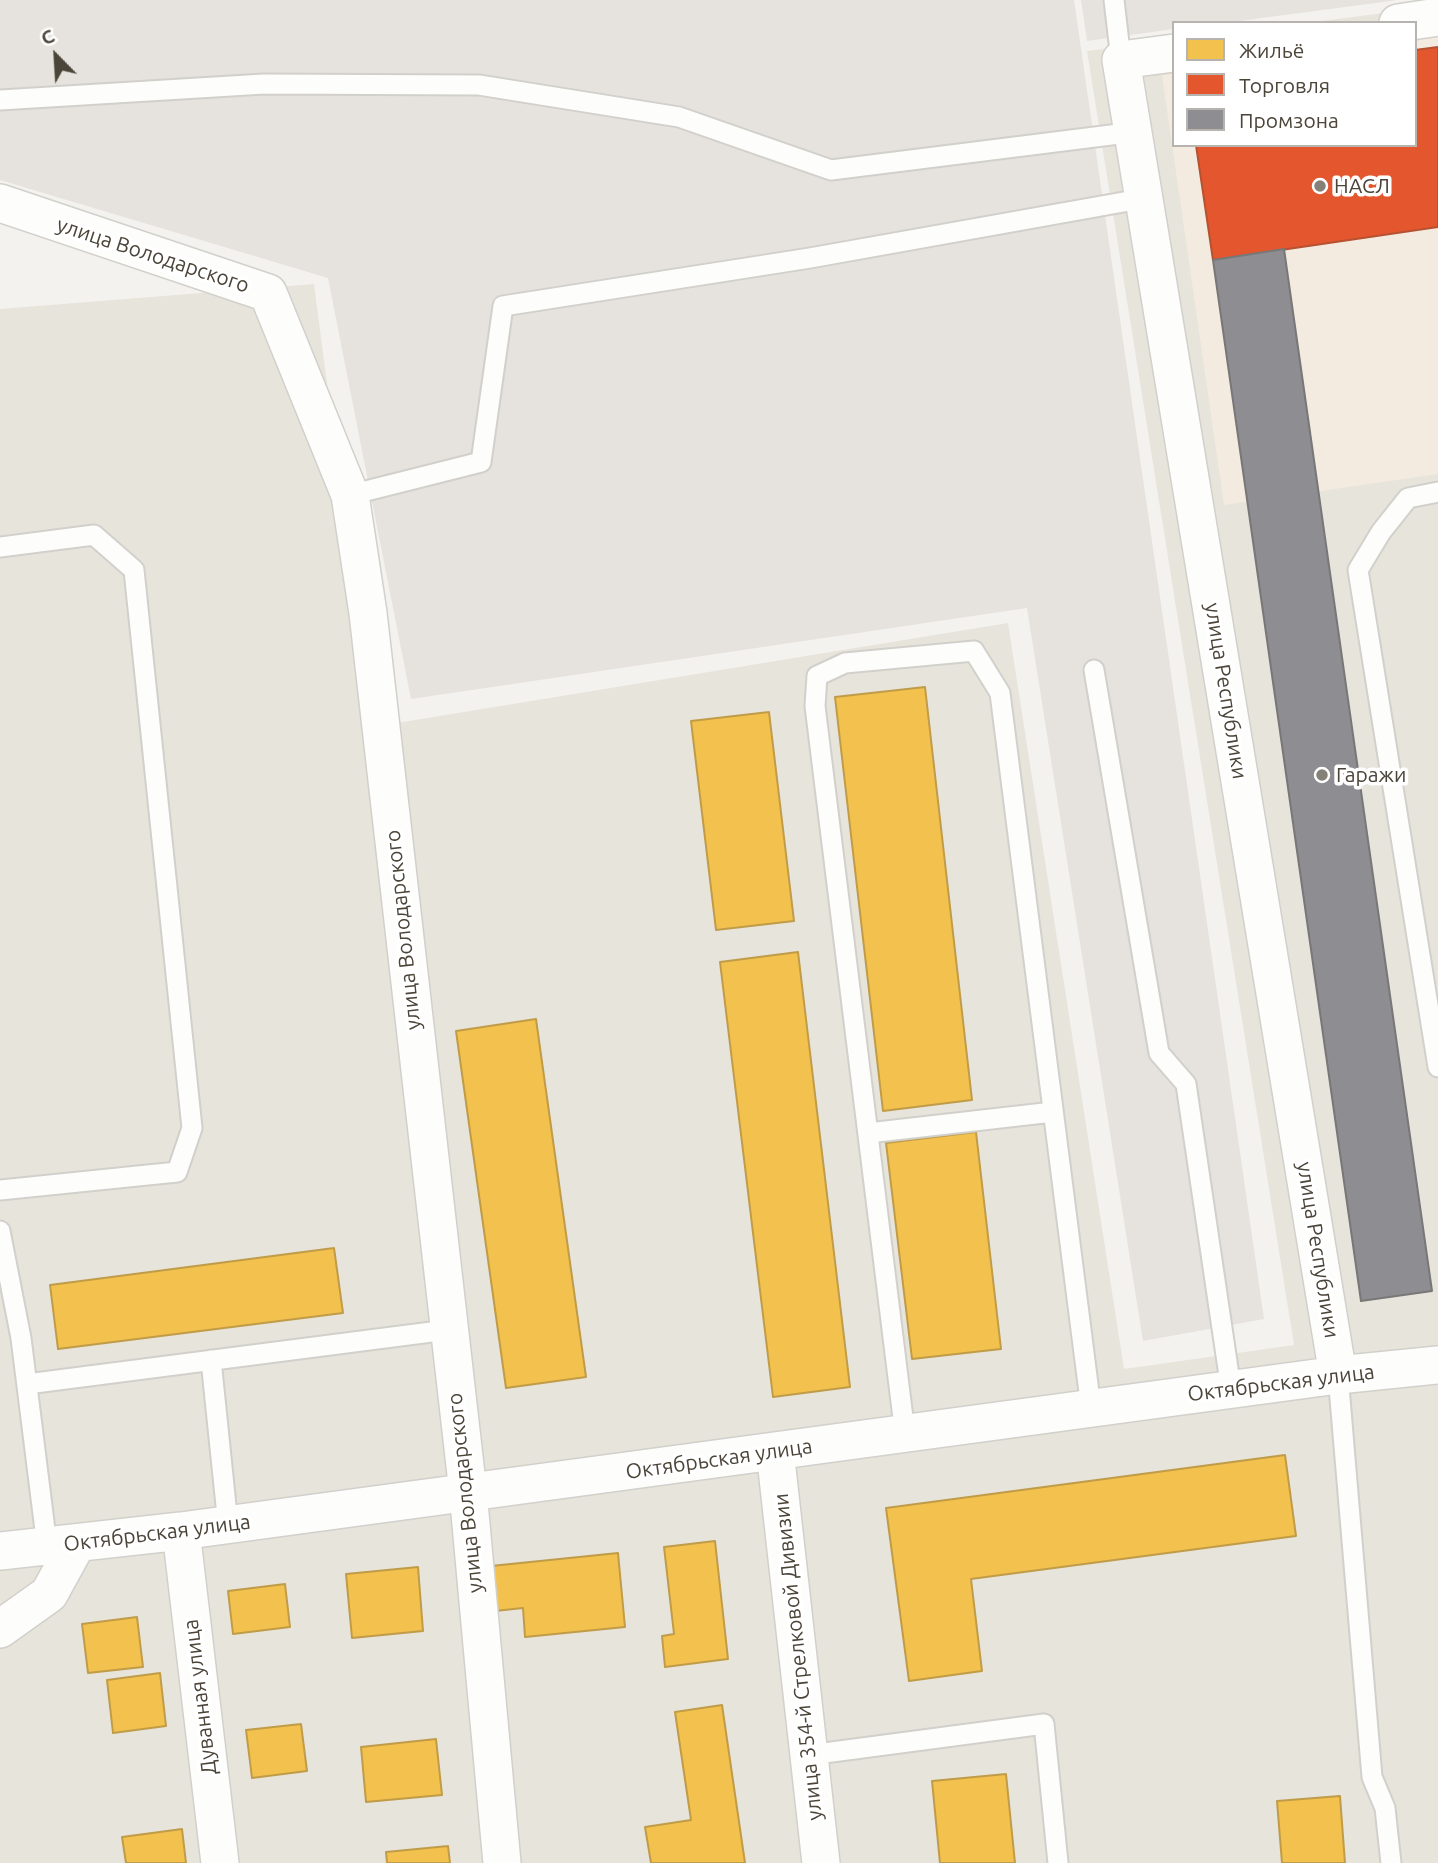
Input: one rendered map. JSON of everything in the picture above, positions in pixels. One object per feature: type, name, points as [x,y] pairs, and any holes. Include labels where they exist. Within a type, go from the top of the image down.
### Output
[{"type":"street","points":[[1411,21],[1438,17]]},
{"type":"street","points":[[1121,60],[1172,53]]},
{"type":"street","name":"улица Республики","points":[[1121,60],[1146,198],[1338,1375]]},
{"type":"street","name":"улица Володарского","points":[[0,203],[268,293],[350,495],[368,613],[447,1330],[468,1492],[502,1863]]},
{"type":"street","name":"Октябрьская улица","points":[[0,1551],[228,1525],[1231,1389],[1438,1365]]},
{"type":"street","name":"улица 354-й Стрелковой Дивизии","points":[[775,1451],[821,1863]]},
{"type":"street","name":"Дуванная улица","points":[[181,1531],[220,1863]]},
{"type":"street","points":[[0,1629],[48,1594],[62,1545]]},
{"type":"lane","points":[[1114,0],[1121,60]]},
{"type":"lane","points":[[0,100],[264,85],[479,85],[679,117],[831,170],[1135,132]]},
{"type":"lane","points":[[350,495],[481,462],[503,306],[810,258],[1146,198]]},
{"type":"lane","points":[[1438,492],[1408,498],[1381,532],[1358,570],[1435,1027],[1438,1067]]},
{"type":"lane","points":[[0,547],[94,536],[134,570],[192,1128],[177,1172],[0,1189]]},
{"type":"lane","points":[[905,1434],[815,706],[817,676],[845,663],[974,651],[1000,693],[1091,1408]]},
{"type":"lane","points":[[1094,670],[1159,1053],[1186,1084],[1231,1389]]},
{"type":"lane","points":[[868,1133],[1053,1112]]},
{"type":"lane","points":[[0,1231],[27,1384],[62,1545]]},
{"type":"lane","points":[[27,1384],[447,1330]]},
{"type":"lane","points":[[211,1360],[228,1525]]},
{"type":"lane","points":[[1338,1375],[1372,1777],[1385,1808],[1391,1863]]},
{"type":"lane","points":[[809,1755],[1044,1724],[1058,1863]]},
{"type":"shaded area","points":[[0,0],[1074,0],[1264,1319],[1143,1341],[1027,608],[411,699],[328,278],[0,180]]},
{"type":"shaded area","points":[[1081,0],[1398,0],[1239,21],[1172,21],[1172,29],[1087,41]]},
{"type":"shaded area","points":[[1438,6],[1438,1863],[0,1863],[0,309],[314,284],[372,727],[1008,623],[1124,1369],[1294,1345],[1087,51],[1172,40],[1172,147],[1417,147],[1417,21],[1322,21]]},
{"type":"shaded area","name":"НАСЛ","points":[[1438,35],[1438,474],[1224,505],[1172,147],[1417,147],[1417,38]]},
{"type":"shaded area","name":"НАСЛ","points":[[1172,74],[1172,144],[1162,75]]},
{"type":"building: Жильё","points":[[925,687],[972,1100],[883,1111],[835,697]]},
{"type":"building: Жильё","points":[[769,712],[794,921],[716,930],[691,721]]},
{"type":"building: Жильё","points":[[798,952],[850,1387],[773,1397],[720,962]]},
{"type":"building: Жильё","points":[[536,1019],[586,1377],[506,1388],[456,1031]]},
{"type":"building: Жильё","points":[[976,1132],[1001,1349],[912,1359],[886,1143]]},
{"type":"building: Жильё","points":[[334,1248],[343,1313],[58,1349],[50,1285]]},
{"type":"building: Жильё","points":[[1285,1455],[1296,1536],[971,1579],[982,1671],[909,1681],[886,1508]]},
{"type":"building: Жильё","points":[[715,1541],[728,1659],[665,1667],[662,1636],[674,1634],[664,1547]]},
{"type":"building: Жильё","points":[[618,1553],[625,1627],[525,1637],[523,1608],[495,1611],[491,1566]]},
{"type":"building: Жильё","points":[[418,1567],[423,1631],[352,1638],[346,1574]]},
{"type":"building: Жильё","points":[[285,1584],[290,1627],[233,1634],[228,1591]]},
{"type":"building: Жильё","points":[[137,1617],[143,1667],[88,1673],[82,1624]]},
{"type":"building: Жильё","points":[[160,1673],[166,1726],[113,1733],[107,1680]]},
{"type":"building: Жильё","points":[[722,1705],[745,1863],[651,1863],[645,1827],[691,1820],[675,1712]]},
{"type":"building: Жильё","points":[[301,1724],[307,1771],[252,1778],[246,1730]]},
{"type":"building: Жильё","points":[[436,1739],[442,1795],[366,1802],[361,1747]]},
{"type":"building: Жильё","points":[[1006,1774],[1015,1863],[940,1863],[932,1781]]},
{"type":"building: Жильё","points":[[1340,1796],[1345,1863],[1282,1863],[1277,1801]]},
{"type":"building: Жильё","points":[[182,1829],[186,1863],[126,1863],[122,1837]]},
{"type":"building: Жильё","points":[[448,1846],[450,1863],[387,1863],[386,1852]]},
{"type":"building: Торговля","name":"НАСЛ","points":[[1438,47],[1438,227],[1213,260],[1196,147],[1417,147],[1417,50]]},
{"type":"building: Промзона","name":"Гаражи","points":[[1284,249],[1432,1291],[1361,1301],[1213,260]]},
{"type":"place","name":"НАСЛ","points":[[1320,186]]},
{"type":"place","name":"Гаражи","points":[[1322,775]]}]
